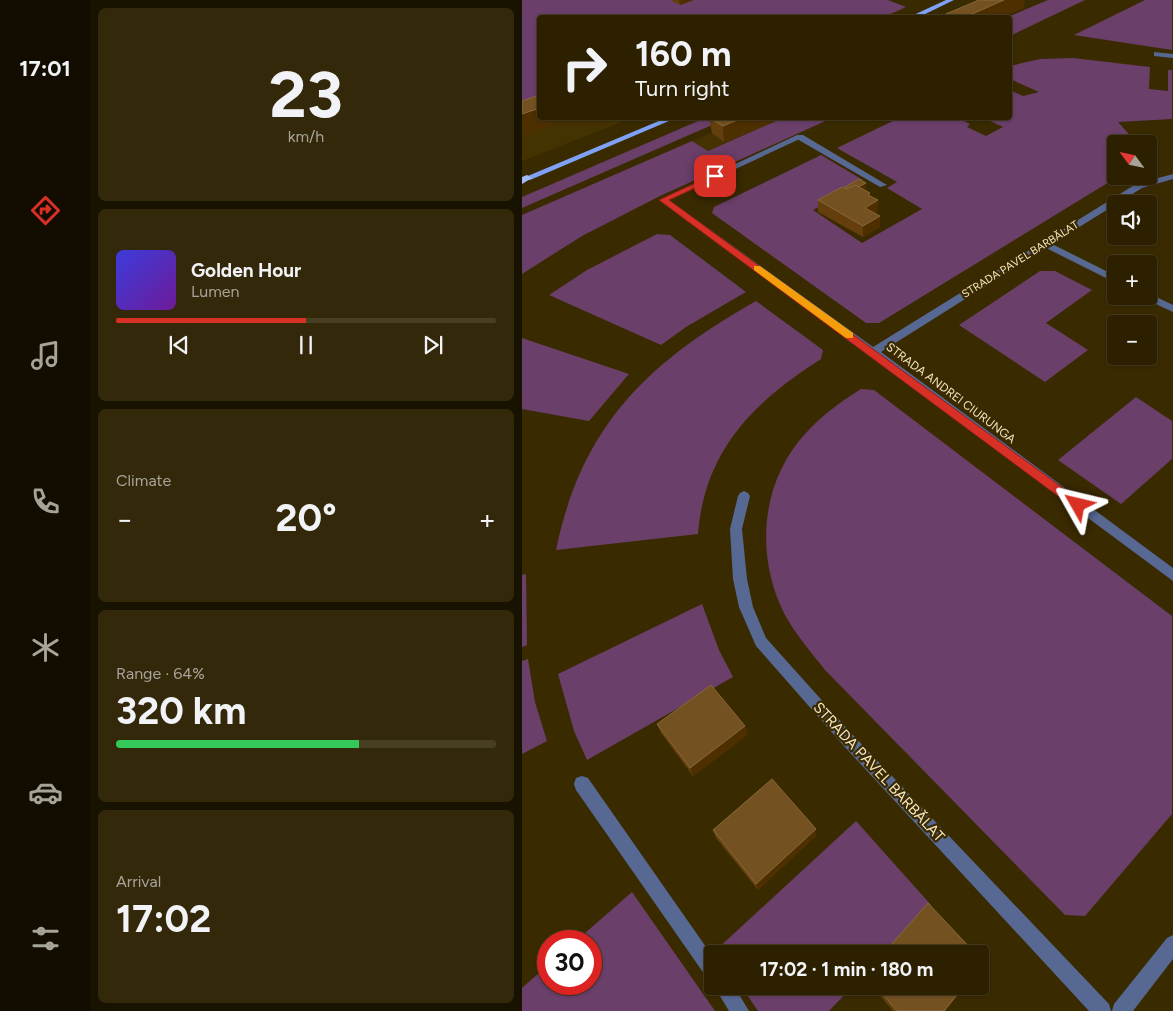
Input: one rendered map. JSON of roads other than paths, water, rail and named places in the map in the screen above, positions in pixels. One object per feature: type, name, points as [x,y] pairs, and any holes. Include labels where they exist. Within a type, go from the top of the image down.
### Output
[{"type":"main road","points":[[917,15],[951,0]]},
{"type":"main road","points":[[523,180],[667,120]]},
{"type":"street","points":[[1157,54],[1172,56]]},
{"type":"street","name":"STRADA ANDREI CIURUNGA","points":[[883,185],[800,136],[663,200],[873,352],[1172,576]]},
{"type":"street","name":"STRADA PAVEL BARBĂLAT","points":[[873,352],[1139,186],[1172,176]]},
{"type":"street","points":[[1044,244],[1107,276]]},
{"type":"street","points":[[1157,301],[1172,309]]},
{"type":"street","name":"STRADA PAVEL BARBĂLAT","points":[[744,496],[736,529],[740,579],[746,607],[761,642],[848,740],[1102,1011]]},
{"type":"street","points":[[582,784],[704,959]]},
{"type":"street","points":[[1121,1011],[1172,944]]},
{"type":"street","points":[[729,995],[740,1011]]}]
